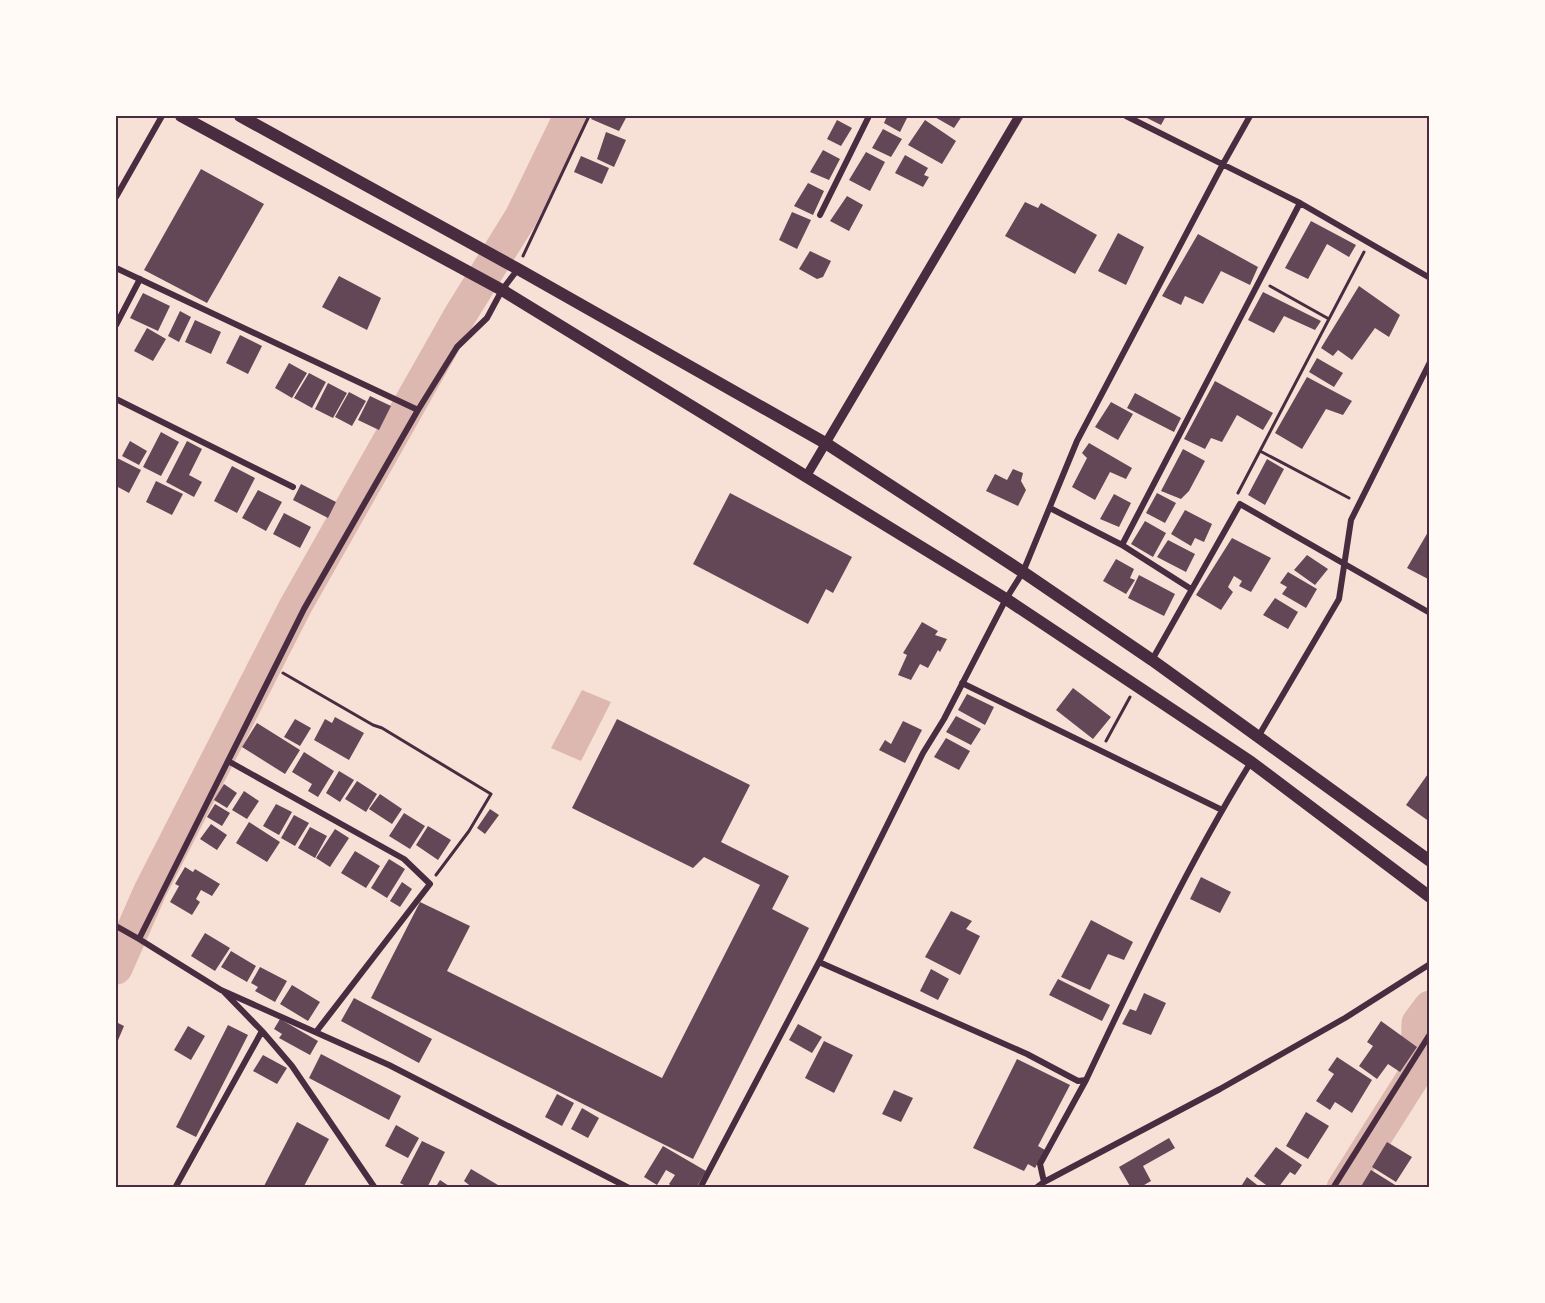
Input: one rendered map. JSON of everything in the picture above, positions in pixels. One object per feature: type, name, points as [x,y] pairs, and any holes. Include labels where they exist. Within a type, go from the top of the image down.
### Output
[{"type":"highway","points":[[181,116],[499,288],[1006,599],[1251,762],[1430,897]]},
{"type":"highway","points":[[240,116],[480,248],[827,444],[1023,572],[1152,660],[1430,861]]},
{"type":"street","points":[[116,197],[162,116]]},
{"type":"street","points":[[820,215],[869,116]]},
{"type":"street","points":[[807,476],[1019,116]]},
{"type":"street","points":[[1126,116],[1300,203],[1430,278]]},
{"type":"street","points":[[700,1188],[819,962],[923,753],[1006,599],[1023,572],[1077,441],[1250,116]]},
{"type":"street","points":[[1122,545],[1300,203]]},
{"type":"street","points":[[139,939],[304,609],[418,410],[457,347],[487,318],[499,288],[514,267]]},
{"type":"street","points":[[116,268],[418,410]]},
{"type":"street","points":[[116,325],[140,279]]},
{"type":"street","points":[[1258,737],[1339,599],[1351,520],[1430,362]]},
{"type":"street","points":[[116,399],[293,487]]},
{"type":"street","points":[[1152,660],[1240,504],[1430,613]]},
{"type":"street","points":[[1050,508],[1122,545],[1191,589]]},
{"type":"street","points":[[962,683],[1222,810]]},
{"type":"street","points":[[228,761],[404,859],[430,884],[316,1032]]},
{"type":"street","points":[[1044,1182],[1040,1164],[1086,1080],[1151,944],[1222,810],[1251,762]]},
{"type":"street","points":[[116,928],[139,939],[221,990],[389,1065],[628,1188]]},
{"type":"street","points":[[819,962],[1027,1054],[1078,1082],[1086,1080]]},
{"type":"street","points":[[1036,1188],[1220,1089],[1345,1018],[1430,964]]},
{"type":"street","points":[[221,990],[291,1066],[375,1188]]},
{"type":"street","points":[[175,1188],[261,1031]]},
{"type":"street","points":[[1333,1188],[1430,1034]]},
{"type":"path","points":[[514,267],[589,116]]},
{"type":"path","points":[[1240,504],[1238,493],[1368,243]]},
{"type":"path","points":[[1260,280],[1329,319]]},
{"type":"path","points":[[1260,451],[1359,503]]},
{"type":"path","points":[[274,669],[382,728],[491,794],[469,831],[430,884]]},
{"type":"path","points":[[1101,751],[1136,685]]},
{"type":"shaded area","points":[[582,690],[611,702],[581,761],[551,748]]},
{"type":"building","points":[[593,116],[627,116],[619,131],[591,119]]},
{"type":"building","points":[[887,116],[908,116],[900,132],[884,123]]},
{"type":"building","points":[[933,116],[962,116],[954,128]]},
{"type":"building","points":[[1143,116],[1166,116],[1161,125]]},
{"type":"building","points":[[837,120],[852,128],[841,146],[827,139]]},
{"type":"building","points":[[925,120],[956,141],[942,164],[908,145]]},
{"type":"building","points":[[883,129],[902,139],[891,157],[872,148]]},
{"type":"building","points":[[606,132],[626,140],[614,167],[597,159]]},
{"type":"building","points":[[823,150],[840,159],[829,180],[810,172]]},
{"type":"building","points":[[866,152],[885,162],[870,191],[849,180]]},
{"type":"building","points":[[905,155],[928,168],[924,175],[929,177],[923,187],[895,173]]},
{"type":"building","points":[[581,156],[609,168],[602,184],[574,172]]},
{"type":"building","points":[[201,169],[264,204],[207,303],[144,270]]},
{"type":"building","points":[[808,183],[824,191],[813,215],[794,206]]},
{"type":"building","points":[[847,196],[863,205],[849,231],[830,221]]},
{"type":"building","points":[[1025,202],[1038,208],[1041,203],[1097,235],[1075,274],[1005,236]]},
{"type":"building","points":[[792,212],[811,220],[797,249],[779,240]]},
{"type":"building","points":[[1311,221],[1356,245],[1349,257],[1327,244],[1308,279],[1285,268]]},
{"type":"building","points":[[1118,233],[1144,247],[1126,285],[1098,271]]},
{"type":"building","points":[[1198,234],[1258,267],[1250,285],[1221,271],[1203,304],[1185,296],[1181,305],[1162,296]]},
{"type":"building","points":[[810,251],[831,261],[823,277],[817,279],[799,269]]},
{"type":"building","points":[[339,276],[381,298],[367,330],[322,307]]},
{"type":"building","points":[[1359,286],[1400,315],[1389,337],[1375,328],[1352,360],[1338,350],[1333,356],[1321,348]]},
{"type":"building","points":[[1263,292],[1321,321],[1315,330],[1284,316],[1274,333],[1248,320]]},
{"type":"building","points":[[143,293],[170,306],[158,331],[130,318]]},
{"type":"building","points":[[180,311],[191,317],[179,342],[168,336]]},
{"type":"building","points":[[195,320],[221,332],[211,354],[185,342]]},
{"type":"building","points":[[147,328],[166,339],[153,361],[134,351]]},
{"type":"building","points":[[240,335],[262,346],[248,374],[226,363]]},
{"type":"building","points":[[1317,358],[1343,373],[1334,387],[1309,372]]},
{"type":"building","points":[[289,363],[307,373],[292,398],[275,388]]},
{"type":"building","points":[[309,373],[326,382],[312,408],[294,398]]},
{"type":"building","points":[[1307,377],[1352,401],[1343,415],[1326,409],[1302,449],[1275,433]]},
{"type":"building","points":[[1215,381],[1273,413],[1263,430],[1237,415],[1222,442],[1211,438],[1205,449],[1184,439]]},
{"type":"building","points":[[328,383],[347,393],[333,418],[315,409]]},
{"type":"building","points":[[349,392],[366,401],[352,426],[335,417]]},
{"type":"building","points":[[1135,393],[1181,418],[1174,432],[1127,408]]},
{"type":"building","points":[[370,396],[391,406],[379,430],[358,420]]},
{"type":"building","points":[[1111,402],[1133,414],[1118,440],[1095,427]]},
{"type":"building","points":[[161,432],[179,442],[161,476],[143,467]]},
{"type":"building","points":[[130,441],[147,451],[139,465],[122,456]]},
{"type":"building","points":[[187,441],[202,449],[189,475],[202,482],[194,497],[166,482]]},
{"type":"building","points":[[1089,443],[1132,468],[1126,479],[1110,472],[1095,500],[1072,487],[1087,458],[1082,453]]},
{"type":"building","points":[[1183,449],[1205,461],[1189,491],[1181,499],[1161,491]]},
{"type":"building","points":[[117,458],[141,470],[129,493],[116,486]]},
{"type":"building","points":[[1267,459],[1284,469],[1265,505],[1248,495]]},
{"type":"building","points":[[232,466],[255,478],[237,513],[214,501]]},
{"type":"building","points":[[1013,469],[1023,473],[1021,481],[1026,490],[1018,506],[986,491],[995,474],[1007,480]]},
{"type":"building","points":[[156,481],[183,494],[172,515],[146,502]]},
{"type":"building","points":[[301,484],[336,502],[328,518],[293,500]]},
{"type":"building","points":[[258,490],[282,502],[266,531],[242,518]]},
{"type":"building","points":[[730,493],[852,557],[833,593],[826,589],[808,624],[693,564]]},
{"type":"building","points":[[1157,493],[1176,503],[1165,523],[1146,513]]},
{"type":"building","points":[[1114,494],[1131,503],[1119,527],[1100,519]]},
{"type":"building","points":[[1185,510],[1212,524],[1204,542],[1195,538],[1191,546],[1171,534]]},
{"type":"building","points":[[284,513],[311,527],[300,548],[273,534]]},
{"type":"building","points":[[1145,521],[1166,533],[1153,557],[1131,544]]},
{"type":"building","points":[[1430,532],[1430,580],[1407,568]]},
{"type":"building","points":[[1232,538],[1271,558],[1251,592],[1239,586],[1242,581],[1234,576],[1228,587],[1233,592],[1221,610],[1196,595]]},
{"type":"building","points":[[1168,540],[1195,554],[1186,572],[1157,557]]},
{"type":"building","points":[[1307,555],[1328,569],[1315,585],[1294,570]]},
{"type":"building","points":[[1116,559],[1134,569],[1130,578],[1135,580],[1126,594],[1103,581]]},
{"type":"building","points":[[1288,572],[1317,589],[1306,608],[1282,594],[1287,587],[1280,583]]},
{"type":"building","points":[[1139,575],[1175,594],[1164,616],[1128,598]]},
{"type":"building","points":[[1275,598],[1298,612],[1288,629],[1263,615]]},
{"type":"building","points":[[922,622],[938,631],[935,635],[947,639],[928,668],[920,664],[911,680],[898,675],[907,655],[903,653]]},
{"type":"building","points":[[1073,688],[1111,717],[1093,739],[1056,710]]},
{"type":"building","points":[[967,694],[994,707],[985,725],[958,710]]},
{"type":"building","points":[[956,716],[981,729],[971,745],[946,732]]},
{"type":"building","points":[[335,717],[364,733],[349,760],[314,740],[325,719],[332,723]]},
{"type":"building","points":[[295,719],[311,728],[300,746],[284,737]]},
{"type":"building","points":[[617,719],[750,785],[721,842],[789,876],[772,909],[809,928],[693,1159],[371,998],[420,902],[470,926],[447,971],[662,1078],[760,885],[704,857],[693,868],[572,808]]},
{"type":"building","points":[[903,721],[922,730],[905,763],[879,750],[885,740],[891,744]]},
{"type":"building","points":[[257,723],[300,750],[285,774],[242,747]]},
{"type":"building","points":[[946,738],[970,751],[959,770],[934,757]]},
{"type":"building","points":[[304,752],[334,771],[318,797],[308,791],[312,784],[292,772]]},
{"type":"building","points":[[339,771],[354,780],[340,802],[326,793]]},
{"type":"building","points":[[1430,771],[1430,822],[1406,805]]},
{"type":"building","points":[[357,781],[377,794],[366,812],[345,799]]},
{"type":"building","points":[[224,784],[237,793],[227,808],[214,800]]},
{"type":"building","points":[[244,791],[259,801],[247,819],[232,810]]},
{"type":"building","points":[[380,794],[402,809],[392,824],[369,809]]},
{"type":"building","points":[[215,804],[230,813],[222,826],[207,817]]},
{"type":"building","points":[[276,804],[292,812],[279,835],[263,826]]},
{"type":"building","points":[[490,809],[499,815],[485,834],[477,828]]},
{"type":"building","points":[[404,813],[425,826],[410,849],[389,836]]},
{"type":"building","points":[[294,815],[309,823],[295,846],[281,838]]},
{"type":"building","points":[[249,822],[280,842],[267,862],[236,843]]},
{"type":"building","points":[[211,824],[227,835],[217,850],[200,839]]},
{"type":"building","points":[[428,826],[451,840],[438,860],[416,845]]},
{"type":"building","points":[[310,827],[327,836],[315,858],[298,848]]},
{"type":"building","points":[[335,829],[349,838],[330,867],[316,858]]},
{"type":"building","points":[[355,851],[380,866],[366,888],[341,873]]},
{"type":"building","points":[[389,859],[405,869],[387,898],[371,888]]},
{"type":"building","points":[[185,867],[193,872],[195,869],[220,884],[212,896],[201,890],[196,899],[200,902],[192,915],[170,902],[179,886],[175,884]]},
{"type":"building","points":[[1201,877],[1231,892],[1220,913],[1190,899]]},
{"type":"building","points":[[402,882],[412,889],[400,907],[390,901]]},
{"type":"building","points":[[951,911],[972,921],[966,929],[980,936],[960,975],[925,957]]},
{"type":"building","points":[[1091,920],[1133,942],[1124,960],[1108,954],[1090,990],[1061,977]]},
{"type":"building","points":[[205,933],[230,948],[215,971],[191,956]]},
{"type":"building","points":[[231,951],[256,966],[247,982],[221,967]]},
{"type":"building","points":[[260,967],[287,981],[275,1002],[255,991],[258,987],[251,983]]},
{"type":"building","points":[[931,969],[949,979],[938,1000],[920,991]]},
{"type":"building","points":[[1058,979],[1110,1005],[1102,1021],[1049,995]]},
{"type":"building","points":[[292,985],[320,1002],[308,1021],[280,1004]]},
{"type":"building","points":[[1144,993],[1166,1003],[1151,1035],[1122,1024],[1130,1009],[1136,1011]]},
{"type":"building","points":[[354,998],[432,1039],[419,1063],[341,1021]]},
{"type":"building","points":[[280,1019],[318,1041],[310,1055],[279,1038],[282,1034],[274,1029]]},
{"type":"building","points":[[1381,1021],[1417,1047],[1400,1072],[1388,1064],[1377,1079],[1359,1066],[1373,1046],[1367,1042]]},
{"type":"building","points":[[116,1022],[124,1026],[116,1045]]},
{"type":"building","points":[[798,1024],[822,1037],[812,1053],[789,1040]]},
{"type":"building","points":[[228,1025],[248,1035],[196,1137],[176,1127]]},
{"type":"building","points":[[188,1026],[205,1036],[191,1060],[174,1050]]},
{"type":"building","points":[[824,1041],[853,1055],[834,1093],[805,1078]]},
{"type":"building","points":[[321,1054],[401,1096],[389,1120],[309,1078]]},
{"type":"building","points":[[263,1055],[287,1068],[277,1084],[253,1071]]},
{"type":"building","points":[[1337,1057],[1372,1080],[1352,1113],[1335,1102],[1330,1110],[1316,1101],[1334,1074],[1328,1070]]},
{"type":"building","points":[[1017,1059],[1070,1085],[1038,1146],[1045,1150],[1035,1168],[1028,1164],[1024,1171],[973,1148]]},
{"type":"building","points":[[894,1090],[913,1098],[901,1122],[882,1114]]},
{"type":"building","points":[[557,1094],[574,1103],[562,1126],[545,1117]]},
{"type":"building","points":[[582,1108],[599,1118],[588,1138],[571,1129]]},
{"type":"building","points":[[1306,1112],[1329,1126],[1308,1159],[1286,1146]]},
{"type":"building","points":[[297,1122],[329,1139],[303,1188],[263,1188]]},
{"type":"building","points":[[396,1125],[419,1138],[408,1158],[385,1146]]},
{"type":"building","points":[[1169,1138],[1175,1148],[1143,1166],[1151,1181],[1139,1188],[1131,1188],[1119,1167]]},
{"type":"building","points":[[422,1141],[445,1152],[427,1188],[410,1188],[400,1183]]},
{"type":"building","points":[[1387,1142],[1412,1157],[1396,1182],[1372,1167]]},
{"type":"building","points":[[663,1146],[706,1171],[696,1188],[674,1188],[669,1184],[675,1175],[666,1170],[657,1185],[644,1177]]},
{"type":"building","points":[[1276,1147],[1302,1165],[1295,1175],[1290,1172],[1278,1188],[1270,1188],[1254,1176]]},
{"type":"building","points":[[471,1169],[503,1188],[473,1188],[464,1181]]},
{"type":"building","points":[[1371,1170],[1400,1188],[1360,1188]]},
{"type":"building","points":[[1247,1177],[1261,1188],[1240,1188]]},
{"type":"building","points":[[440,1180],[452,1188],[435,1188]]},
{"type":"waterway","points":[[116,968],[150,891],[295,607],[459,317],[521,217],[570,116]]},
{"type":"waterway","points":[[1343,1188],[1417,1071],[1418,1023],[1430,1007]]}]
